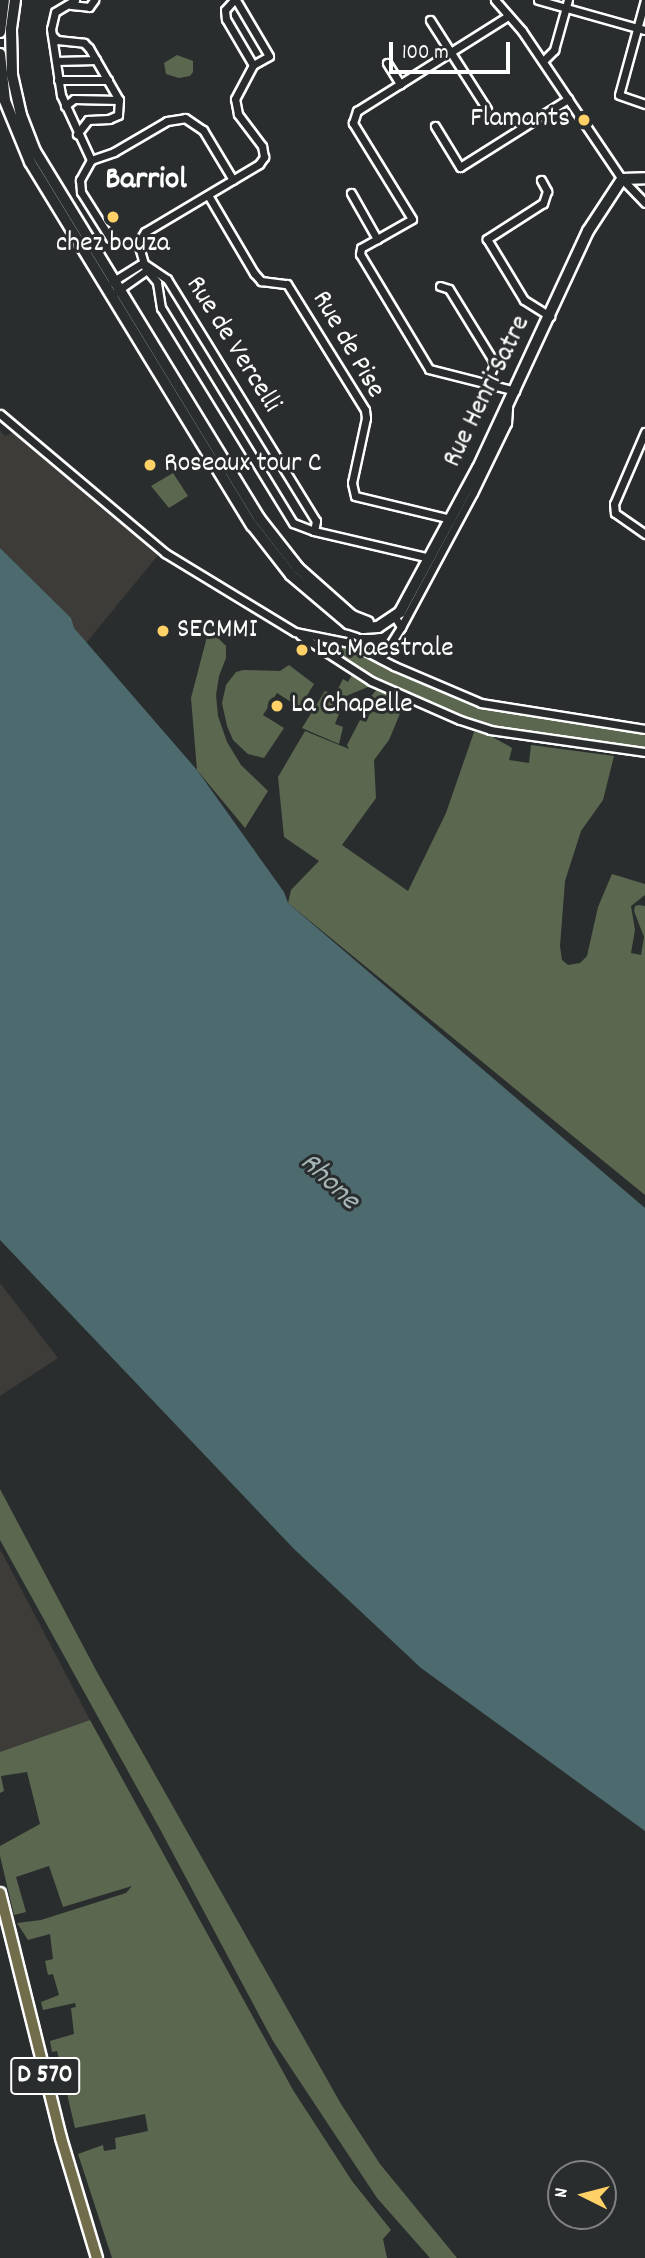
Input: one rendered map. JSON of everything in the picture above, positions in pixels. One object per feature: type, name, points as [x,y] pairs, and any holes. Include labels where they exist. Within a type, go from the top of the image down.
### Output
[{"type":"main road","name":"D 570","points":[[0,1893],[61,2138],[97,2258]]},
{"type":"street","points":[[0,32],[4,0]]},
{"type":"street","points":[[15,0],[10,42],[12,75],[21,115],[35,151],[112,288]]},
{"type":"street","points":[[91,160],[65,106],[58,80],[52,35],[55,12],[73,2],[89,7],[94,0]]},
{"type":"street","points":[[233,180],[203,130],[185,118],[167,121],[114,152],[91,160],[80,180],[81,192],[110,237],[120,243],[138,243],[145,232],[208,195],[233,180],[259,164],[264,157],[262,146],[238,114],[235,99],[253,65],[269,55],[235,0],[225,10],[226,19],[253,65]]},
{"type":"street","points":[[495,0],[543,61],[622,179],[645,203]]},
{"type":"street","points":[[538,0],[567,4],[641,29]]},
{"type":"street","points":[[645,0],[641,29],[619,95],[645,104]]},
{"type":"street","points":[[543,61],[554,50],[567,4]]},
{"type":"street","points":[[508,16],[356,111],[353,123],[412,219],[361,248],[360,254],[429,369],[514,391]]},
{"type":"street","points":[[430,20],[487,109]]},
{"type":"street","points":[[52,35],[64,43],[84,43],[119,100],[118,115],[109,119],[88,120],[77,134]]},
{"type":"street","points":[[0,54],[3,99],[30,162],[259,518],[285,554],[352,616],[369,622],[395,622]]},
{"type":"street","points":[[56,61],[96,60]]},
{"type":"street","points":[[387,62],[400,83]]},
{"type":"street","points":[[0,68],[12,75]]},
{"type":"street","points":[[1,84],[12,75]]},
{"type":"street","points":[[58,80],[108,80]]},
{"type":"street","points":[[65,106],[74,99],[119,100]]},
{"type":"street","points":[[435,127],[460,167],[568,99]]},
{"type":"street","points":[[622,179],[644,178],[640,195]]},
{"type":"street","name":"Rue Henri Satre","points":[[395,622],[508,406],[588,231],[622,179]]},
{"type":"street","points":[[541,180],[547,191],[543,203],[487,239],[524,300],[550,316]]},
{"type":"street","points":[[351,193],[377,239]]},
{"type":"street","name":"Rue de Pise","points":[[208,195],[261,281],[286,284],[365,410],[352,483],[355,496],[451,519]]},
{"type":"street","name":"Rue de Vercelli","points":[[138,243],[145,267],[157,282],[161,308],[293,523],[314,531],[430,558]]},
{"type":"street","name":"Rue de Vercelli","points":[[112,288],[145,267]]},
{"type":"street","name":"Rue de Vercelli","points":[[145,267],[167,279],[316,521],[314,531]]},
{"type":"street","points":[[440,286],[449,289],[492,359],[494,365],[486,384]]},
{"type":"street","points":[[381,659],[395,622],[473,494],[507,423],[508,406]]},
{"type":"street","points":[[0,414],[165,553],[374,682],[460,720],[490,730],[645,752]]},
{"type":"street","points":[[645,432],[614,504],[615,513],[645,534]]},
{"type":"street","points":[[295,632],[337,639],[481,704],[645,729]]},
{"type":"street","points":[[314,645],[324,645]]},
{"type":"shaded area","points":[[0,430],[5,436],[16,431],[159,554],[86,643],[73,627],[71,618],[0,548]]},
{"type":"shaded area","points":[[0,1283],[58,1358],[0,1396]]},
{"type":"shaded area","points":[[0,1549],[90,1720],[0,1752]]},
{"type":"green space","points":[[177,55],[193,61],[193,72],[190,76],[179,78],[166,74],[164,63]]},
{"type":"green space","points":[[173,473],[188,496],[169,508],[151,486]]},
{"type":"green space","points":[[209,629],[226,646],[226,658],[216,695],[218,716],[227,742],[241,765],[268,791],[245,828],[197,770],[191,698]]},
{"type":"green space","points":[[325,642],[349,648],[400,674],[480,708],[645,732],[645,748],[493,728],[474,723],[378,681],[323,647]]},
{"type":"green space","points":[[289,665],[314,684],[303,702],[305,706],[302,709],[277,693],[263,715],[284,728],[264,758],[248,754],[233,740],[227,726],[222,703],[226,685],[236,672],[280,671]]},
{"type":"green space","points":[[352,675],[368,684],[368,687],[346,696],[335,724],[343,727],[339,744],[302,728],[325,691],[335,695],[343,679],[348,682]]},
{"type":"green space","points":[[377,689],[403,701],[404,704],[389,740],[374,760],[376,798],[342,845],[408,891],[446,813],[474,732],[489,735],[512,748],[509,760],[529,763],[531,745],[614,756],[603,800],[581,831],[565,881],[560,946],[562,960],[568,965],[580,963],[587,956],[598,907],[612,874],[645,884],[645,895],[631,906],[635,930],[631,953],[641,955],[644,937],[634,911],[635,906],[645,906],[645,1195],[288,903],[291,890],[319,861],[284,837],[278,777],[305,731],[349,749],[347,745],[360,720],[366,722],[371,711],[377,713],[380,704],[369,701],[367,709],[365,704]]},
{"type":"green space","points":[[0,1489],[97,1672],[341,2104],[380,2164],[457,2258],[430,2258],[377,2198],[273,2041],[161,1831],[0,1540]]},
{"type":"green space","points":[[90,1720],[293,2090],[352,2181],[391,2230],[383,2239],[387,2258],[112,2258],[78,2154],[103,2145],[104,2151],[116,2149],[115,2138],[148,2131],[145,2114],[75,2128],[57,2051],[52,2052],[50,2041],[74,2034],[71,2008],[76,2007],[75,2003],[43,2010],[41,2002],[59,1995],[53,1974],[48,1975],[45,1961],[53,1959],[50,1934],[28,1940],[17,1923],[41,1920],[126,1893],[132,1886],[63,1907],[49,1866],[16,1877],[26,1912],[14,1915],[0,1856],[0,1846],[40,1824],[27,1772],[1,1776],[4,1791],[0,1793],[0,1752]]},
{"type":"water","name":"Rhone","points":[[0,548],[71,618],[74,628],[197,770],[284,892],[288,903],[645,1208],[645,1831],[421,1668],[294,1549],[0,1240]]},
{"type":"place","name":"Flamants","points":[[584,120]]},
{"type":"place","name":"chez bouza","points":[[113,217]]},
{"type":"place","name":"Roseaux tour C","points":[[150,465]]},
{"type":"place","name":"SECMMI","points":[[163,631]]},
{"type":"place","name":"La Maestrale","points":[[302,650]]},
{"type":"place","name":"La Chapelle","points":[[277,706]]},
{"type":"district","name":"Barriol","points":[[146,181]]}]
